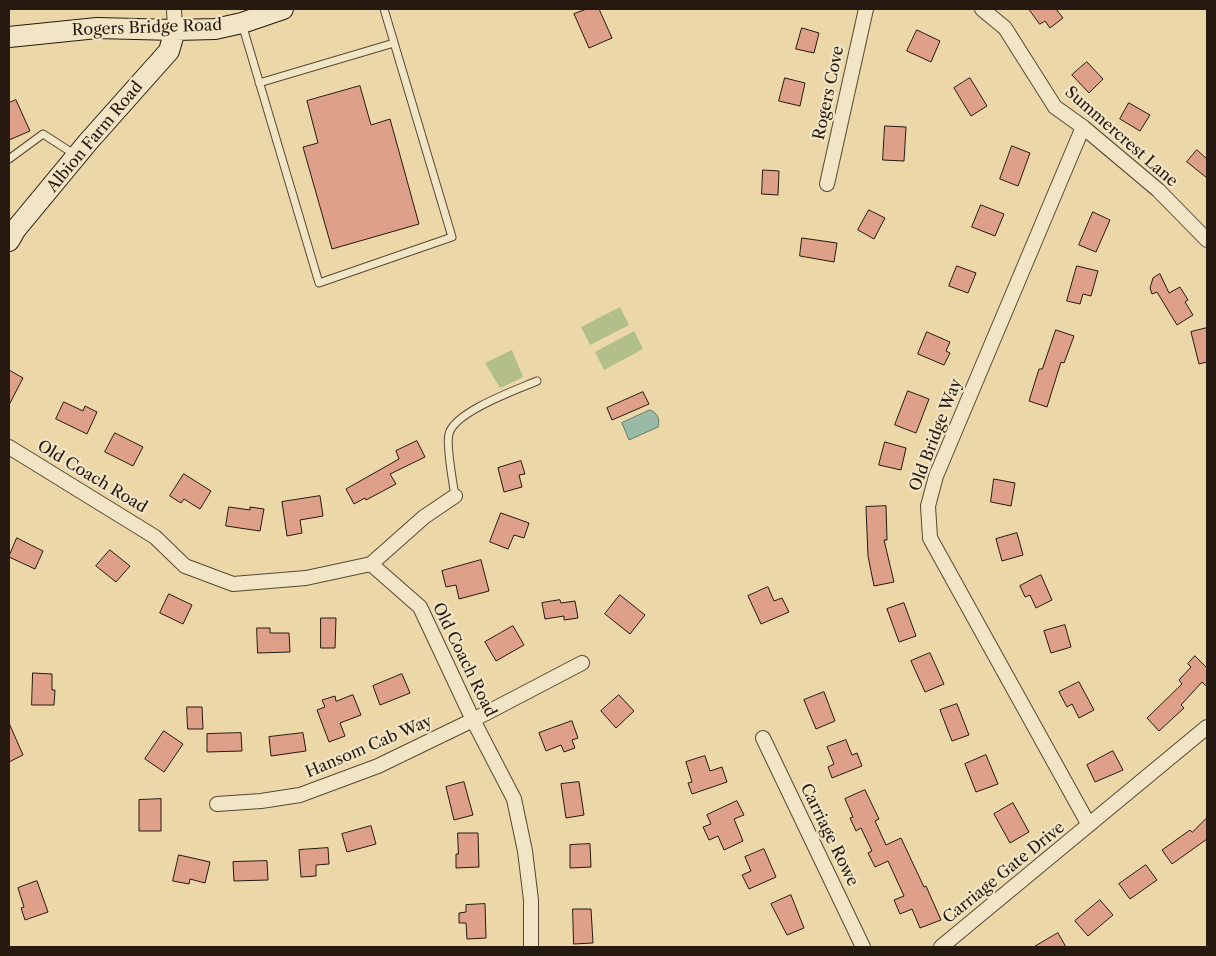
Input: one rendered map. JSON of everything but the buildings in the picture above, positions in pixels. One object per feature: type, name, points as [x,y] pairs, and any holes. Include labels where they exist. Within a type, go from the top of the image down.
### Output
[{"type":"street","points":[[174,9],[175,30]]},
{"type":"street","name":"Rogers Bridge Road","points":[[9,37],[97,28],[215,29],[283,9]]},
{"type":"street","name":"Rogers Cove","points":[[827,184],[866,9]]},
{"type":"street","name":"Summercrest Lane","points":[[982,9],[1005,28],[1054,107],[1083,127],[1158,190],[1207,240]]},
{"type":"street","name":"Albion Farm Road","points":[[9,241],[16,229],[77,156],[169,51],[175,30]]},
{"type":"street","name":"Old Bridge Way","points":[[1083,127],[936,476],[928,506],[930,538],[1089,825]]},
{"type":"street","name":"Old Coach Road","points":[[9,447],[155,537],[184,566],[233,584],[306,578],[371,564],[420,607],[473,720],[514,800],[525,851],[530,900],[531,947]]},
{"type":"street","points":[[371,564],[424,517],[454,496]]},
{"type":"street","name":"Hansom Cab Way","points":[[217,804],[261,801],[300,795],[378,766],[473,720],[582,663]]},
{"type":"street","points":[[1089,825],[1207,727]]},
{"type":"street","name":"Carriage Rowe","points":[[763,738],[863,947]]},
{"type":"street","name":"Carriage Gate Drive","points":[[941,947],[1089,825]]},
{"type":"lane","points":[[242,22],[319,283],[452,237],[384,9]]},
{"type":"lane","points":[[259,83],[394,43]]},
{"type":"lane","points":[[9,159],[43,134],[77,156]]},
{"type":"lane","points":[[454,496],[448,436],[452,426],[477,407],[537,381]]},
{"type":"green space","points":[[620,307],[629,325],[590,345],[581,327]]},
{"type":"green space","points":[[634,331],[643,349],[604,370],[595,352]]},
{"type":"green space","points":[[512,350],[523,377],[500,388],[485,363]]},
{"type":"shaded area","points":[[650,410],[658,417],[658,427],[629,440],[622,423]]}]
